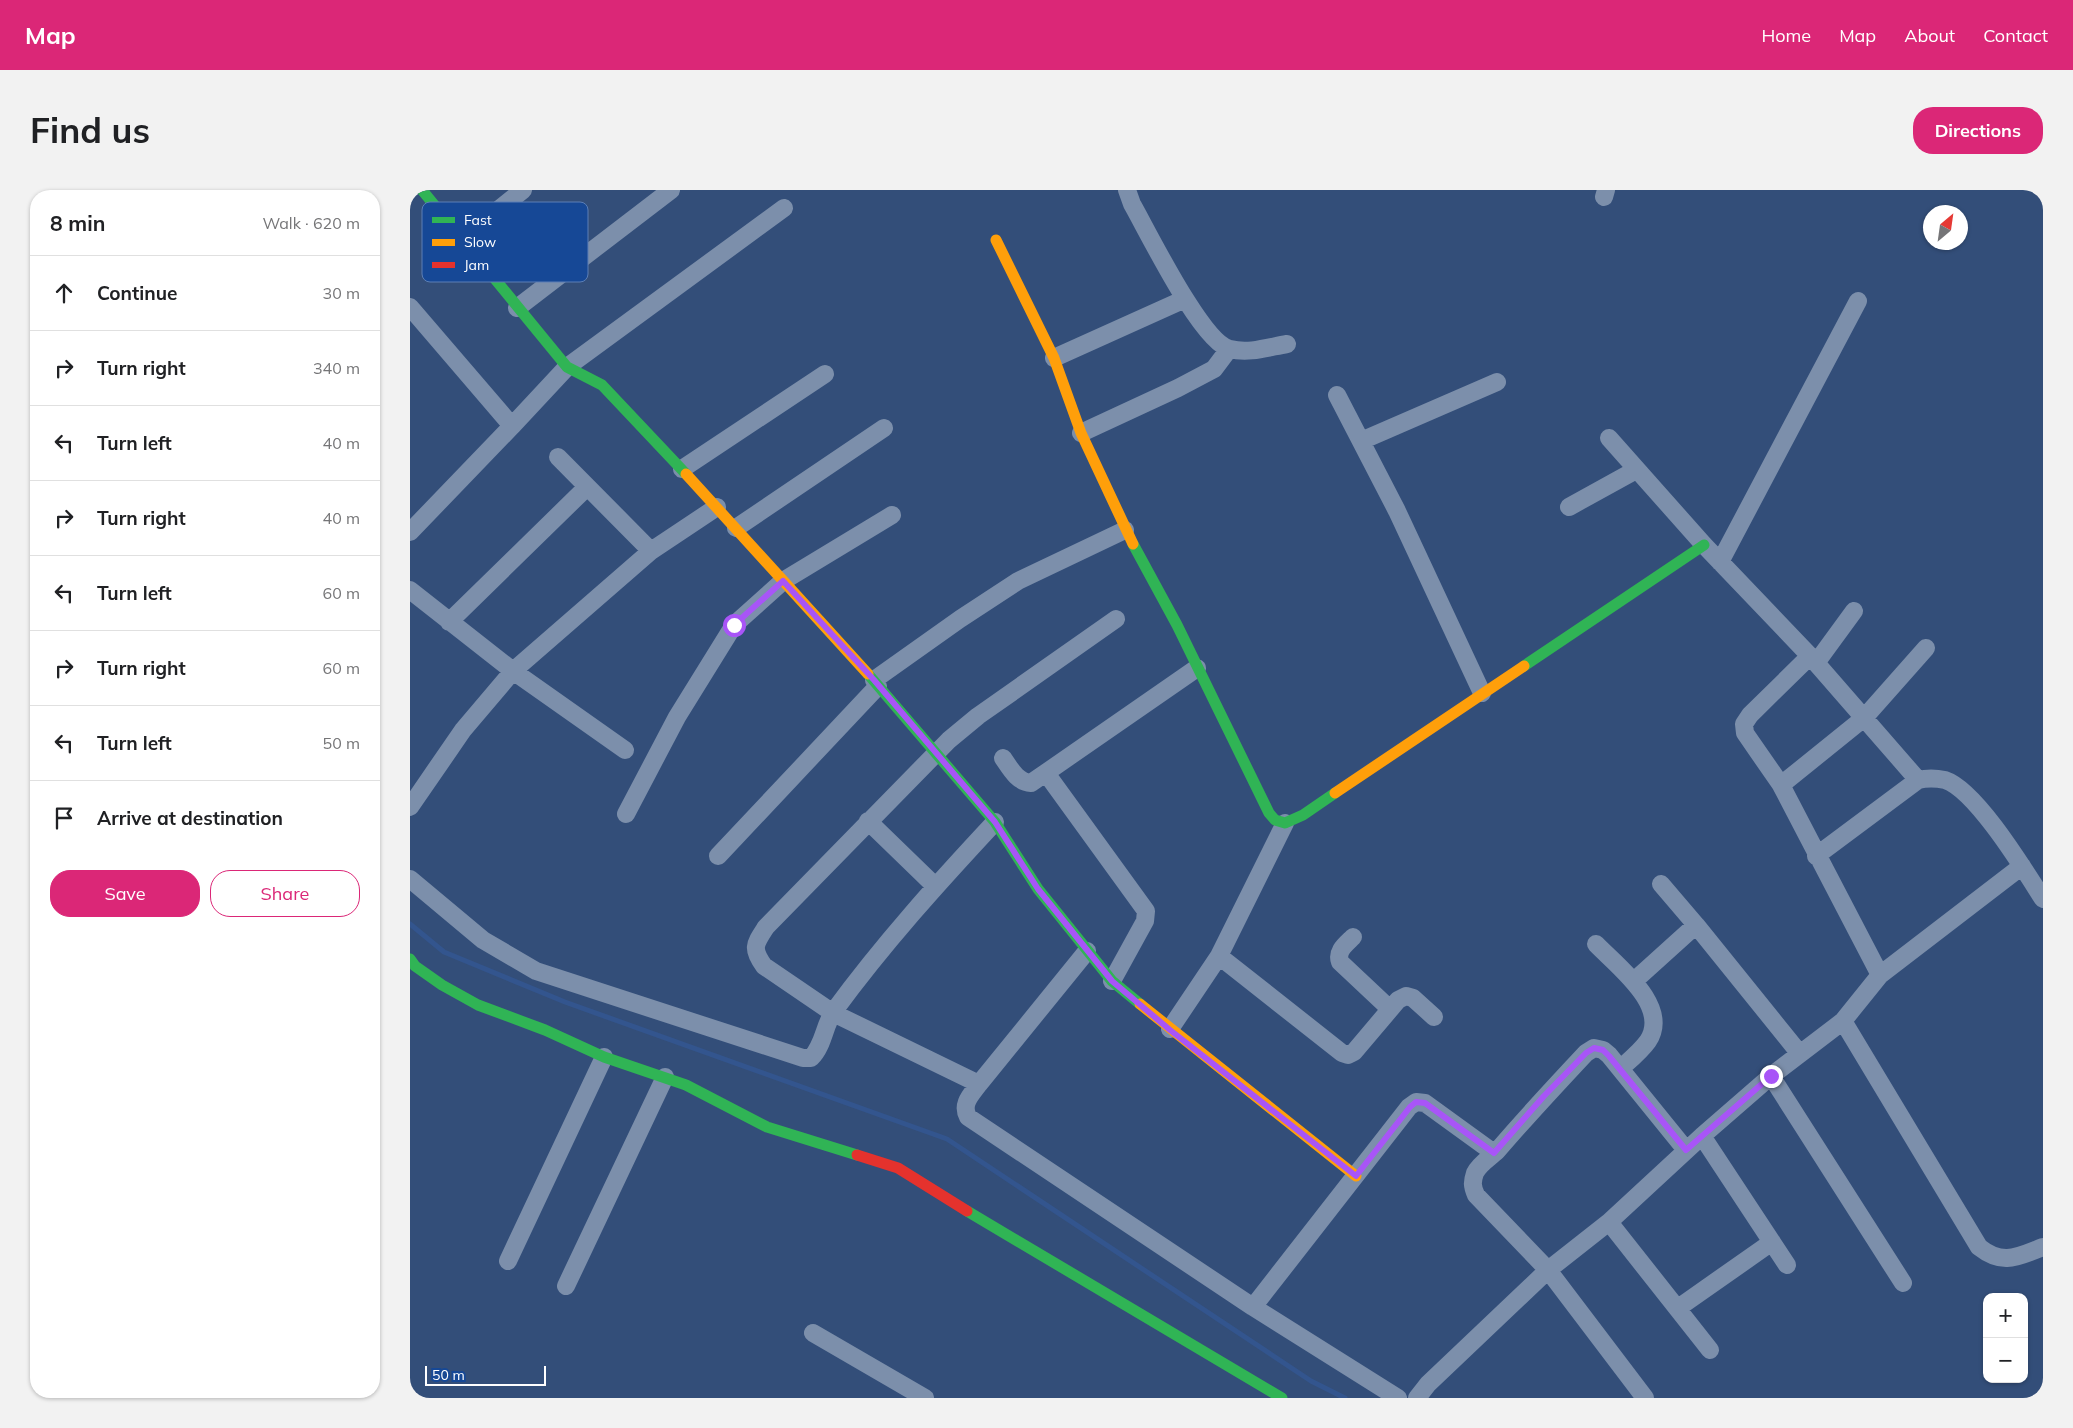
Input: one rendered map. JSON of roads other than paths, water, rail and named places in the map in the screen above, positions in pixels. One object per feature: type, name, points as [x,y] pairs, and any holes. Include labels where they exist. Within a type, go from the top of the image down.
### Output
[{"type":"street","points":[[422,190],[432,202]]},
{"type":"street","points":[[508,202],[523,190]]},
{"type":"street","points":[[588,254],[671,190]]},
{"type":"street","points":[[1127,190],[1132,204],[1185,299],[1218,343],[1229,349],[1249,351],[1287,344]]},
{"type":"street","points":[[410,532],[567,367],[784,208]]},
{"type":"street","points":[[996,240],[1054,358],[1081,433],[1125,530],[1177,626],[1269,813],[1275,820],[1285,823]]},
{"type":"street","points":[[496,282],[567,367],[602,385],[717,507],[876,683],[995,822],[1038,889],[1112,981],[1170,1030],[1356,1176]]},
{"type":"street","points":[[517,308],[551,282]]},
{"type":"street","points":[[1054,358],[1185,299]]},
{"type":"street","points":[[1720,562],[1858,301]]},
{"type":"street","points":[[410,307],[512,426]]},
{"type":"street","points":[[1081,433],[1178,388],[1214,369],[1229,349]]},
{"type":"street","points":[[682,469],[825,374]]},
{"type":"street","points":[[1361,441],[1497,382]]},
{"type":"street","points":[[1337,395],[1397,511],[1482,693]]},
{"type":"street","points":[[736,528],[884,428]]},
{"type":"street","points":[[1609,438],[1704,545],[1813,659],[1918,780]]},
{"type":"street","points":[[558,457],[651,551]]},
{"type":"street","points":[[1569,507],[1636,470]]},
{"type":"street","points":[[449,622],[587,487]]},
{"type":"street","points":[[410,808],[463,730],[513,671],[651,551],[717,507]]},
{"type":"street","points":[[626,814],[678,717],[734,625],[783,581],[892,515]]},
{"type":"street","points":[[718,856],[876,683],[960,619],[1018,581],[1125,530]]},
{"type":"street","points":[[1170,1030],[1219,956],[1285,823],[1303,815],[1704,545]]},
{"type":"street","points":[[410,590],[513,671],[625,750]]},
{"type":"street","points":[[1854,611],[1813,659],[1750,715],[1744,724],[1746,733],[1781,785],[1816,856],[1880,975]]},
{"type":"street","points":[[979,1084],[833,1013],[764,966],[756,955],[756,943],[766,927],[868,821],[938,754],[949,740],[978,716],[1116,618]]},
{"type":"street","points":[[1781,785],[1864,718],[1926,648]]},
{"type":"street","points":[[1002,758],[1018,779],[1031,783],[1197,668]]},
{"type":"street","points":[[1046,773],[1146,911],[1145,921],[1112,981]]},
{"type":"street","points":[[1816,856],[1918,780],[1930,778],[1946,781],[1962,791],[1985,814],[2043,899]]},
{"type":"street","points":[[868,821],[935,886]]},
{"type":"street","points":[[412,887],[483,940],[536,971],[803,1058],[811,1058],[817,1052],[833,1013],[935,886],[995,822]]},
{"type":"street","points":[[1417,1398],[1428,1384],[1548,1270],[1609,1222],[1686,1150],[1771,1076],[1843,1021],[1880,975],[2022,866]]},
{"type":"street","points":[[1661,884],[1696,924],[1800,1054]]},
{"type":"street","points":[[1634,981],[1696,924]]},
{"type":"street","points":[[1353,937],[1340,952],[1338,957],[1340,962],[1390,1009]]},
{"type":"street","points":[[1596,944],[1634,981],[1653,1011],[1654,1025],[1649,1040],[1621,1068]]},
{"type":"street","points":[[1087,951],[979,1084],[966,1103],[964,1110],[968,1117],[1253,1307],[1398,1398]]},
{"type":"street","points":[[1219,956],[1342,1052],[1348,1054],[1354,1052],[1398,1000],[1406,996],[1413,998],[1434,1017]]},
{"type":"street","points":[[410,959],[415,966],[442,985],[478,1005],[545,1030],[604,1057],[686,1084],[767,1127],[898,1168],[950,1201],[1282,1398]]},
{"type":"street","points":[[1843,1021],[1979,1248],[1991,1257],[2005,1259],[2043,1247]]},
{"type":"street","points":[[1645,1398],[1548,1270],[1476,1195],[1472,1185],[1476,1172],[1483,1162],[1494,1153],[1544,1096],[1586,1053],[1594,1048],[1603,1050],[1621,1068],[1686,1150]]},
{"type":"street","points":[[508,1261],[604,1057]]},
{"type":"street","points":[[1771,1076],[1903,1283]]},
{"type":"street","points":[[566,1286],[665,1077]]},
{"type":"street","points":[[1253,1307],[1410,1107],[1416,1102],[1425,1103],[1494,1153]]},
{"type":"street","points":[[1702,1136],[1788,1265]]},
{"type":"street","points":[[1609,1222],[1710,1350]]},
{"type":"street","points":[[1678,1308],[1772,1242]]},
{"type":"street","points":[[813,1333],[925,1398]]},
{"type":"waterway","points":[[410,924],[444,952],[565,1002],[947,1139],[1311,1381],[1345,1398]]}]
